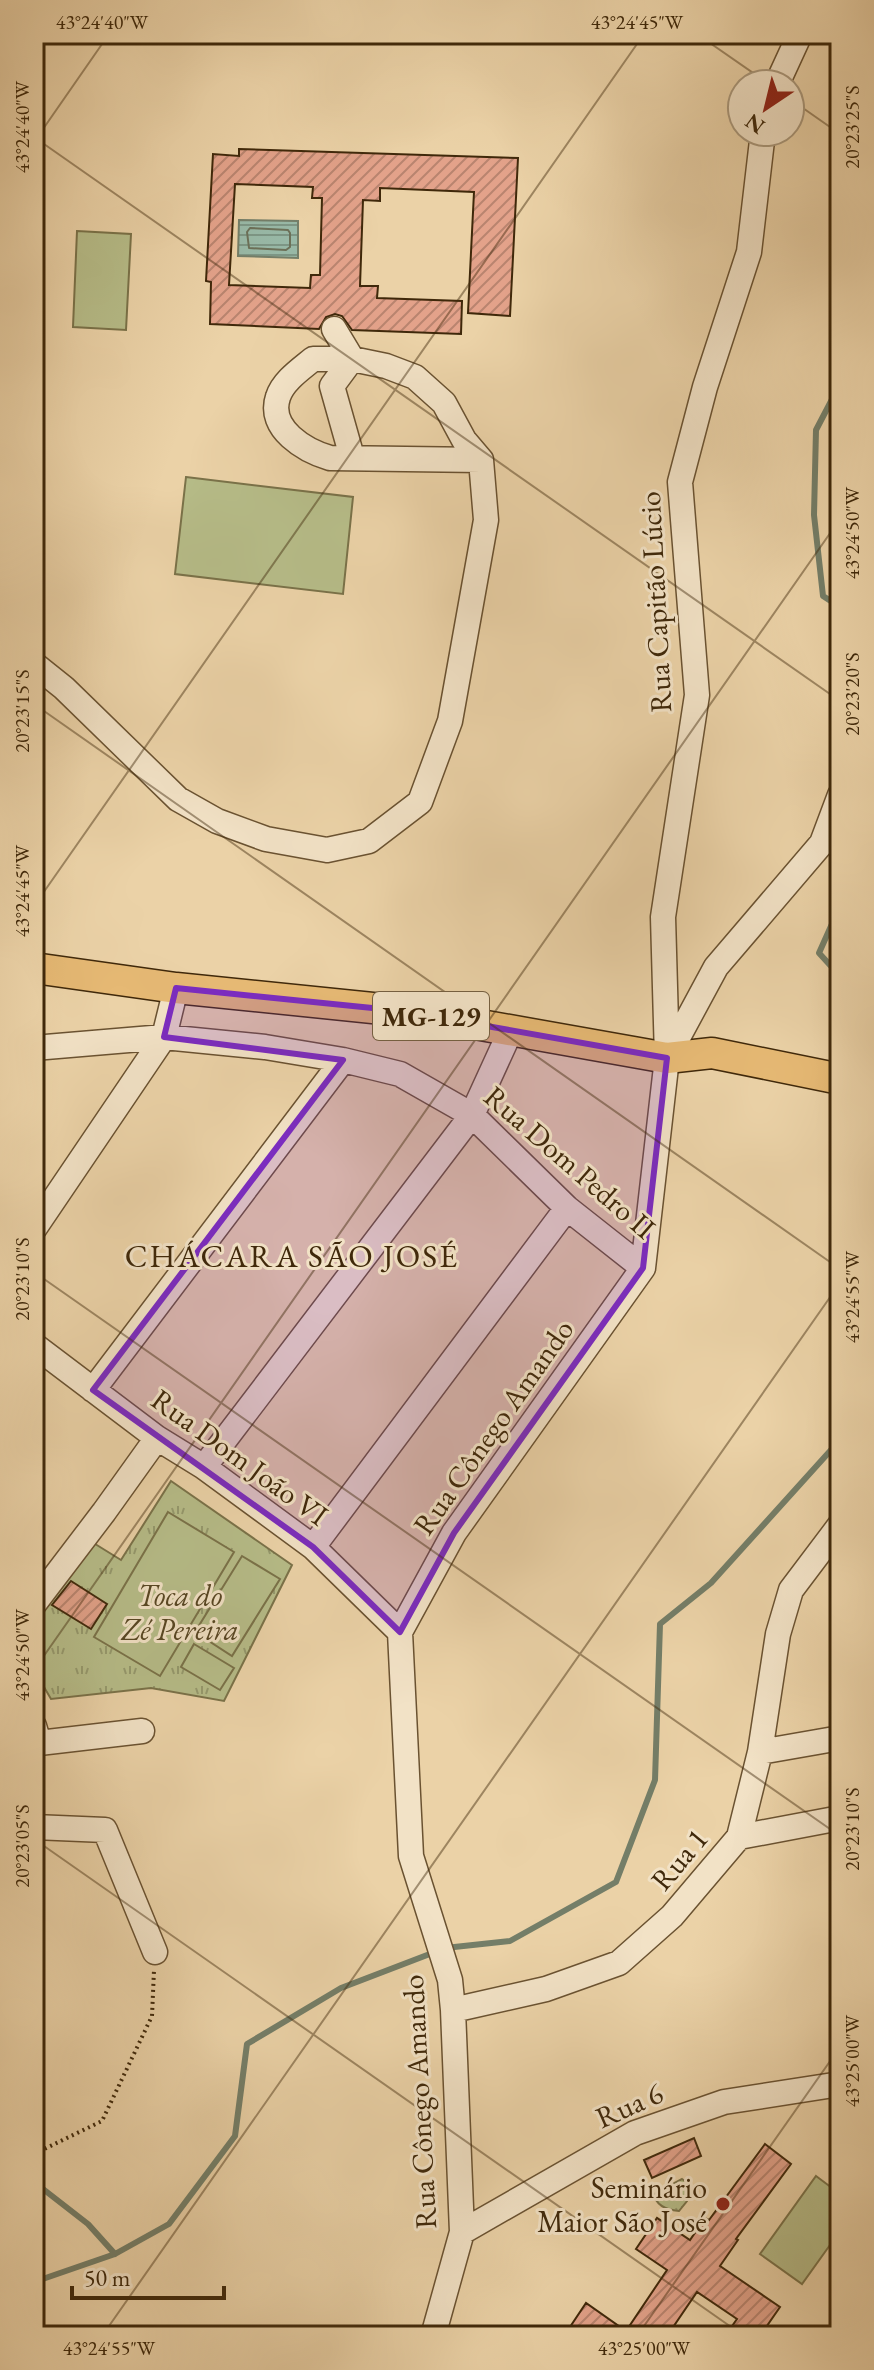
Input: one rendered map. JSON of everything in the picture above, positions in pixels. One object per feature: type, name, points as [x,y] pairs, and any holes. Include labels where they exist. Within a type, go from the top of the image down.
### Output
[{"type":"main road","name":"MG-129","points":[[35,966],[176,988],[402,1011],[667,1058],[712,1053],[832,1078]]},
{"type":"street","points":[[784,68],[800,34]]},
{"type":"street","name":"Rua Capitão Lúcio","points":[[643,1268],[667,1058],[663,917],[697,695],[680,482],[705,387],[749,252],[761,148]]},
{"type":"street","points":[[334,329],[352,359]]},
{"type":"street","points":[[34,664],[64,688],[178,799],[217,821],[266,839],[327,850],[369,841],[420,802],[450,721],[486,520],[481,460],[464,440],[444,403],[415,377],[386,366],[352,359],[313,359],[292,377],[278,397],[278,418],[292,438],[309,452],[330,458],[481,460]]},
{"type":"street","points":[[352,359],[332,386],[352,457]]},
{"type":"street","points":[[667,1058],[716,967],[831,845],[840,795]]},
{"type":"street","points":[[34,1229],[164,1037],[176,988]]},
{"type":"street","points":[[204,1467],[472,1115],[510,1032]]},
{"type":"street","name":"Rua Dom Pedro II","points":[[34,1048],[164,1037],[265,1047],[343,1060],[400,1074],[472,1115],[567,1208],[643,1268]]},
{"type":"street","points":[[93,1390],[343,1060]]},
{"type":"street","points":[[313,1547],[567,1208]]},
{"type":"street","name":"Rua Cônego Amando","points":[[433,2336],[462,2232],[453,2010],[450,1980],[411,1856],[400,1632],[454,1533],[643,1268]]},
{"type":"street","name":"Rua Dom João VI","points":[[34,1345],[157,1438],[204,1467],[313,1547],[400,1632]]},
{"type":"street","points":[[34,1604],[157,1438]]},
{"type":"street","name":"Rua 1","points":[[453,2010],[546,1989],[619,1963],[672,1916],[739,1837],[760,1752],[778,1634],[791,1590],[836,1535]]},
{"type":"street","points":[[34,1726],[39,1743],[142,1731]]},
{"type":"street","points":[[760,1752],[840,1738]]},
{"type":"street","points":[[739,1837],[840,1818]]},
{"type":"street","points":[[34,1827],[105,1830],[155,1952]]},
{"type":"street","name":"Rua 6","points":[[462,2232],[635,2133],[724,2102],[840,2084]]},
{"type":"path","points":[[34,2154],[102,2121],[152,2016],[155,1952]]},
{"type":"highlighted area","points":[[176,988],[402,1011],[667,1058],[643,1268],[454,1533],[400,1632],[313,1547],[93,1390],[343,1060],[164,1037]]},
{"type":"green space","points":[[77,231],[131,234],[126,330],[73,327]]},
{"type":"green space","points":[[186,477],[353,497],[343,594],[175,574]]},
{"type":"green space","name":"Toca do Zé Pereira","points":[[171,1481],[292,1565],[224,1701],[151,1688],[51,1699],[34,1670],[34,1592],[79,1534],[121,1560]]},
{"type":"green space","points":[[168,1512],[234,1552],[160,1676],[94,1637]]},
{"type":"green space","points":[[242,1556],[280,1579],[232,1656],[195,1632]]},
{"type":"green space","points":[[194,1644],[234,1668],[220,1690],[181,1667]]},
{"type":"green space","points":[[816,2176],[840,2194],[840,2231],[802,2284],[760,2254]]},
{"type":"green space","points":[[682,2179],[690,2185],[687,2201],[679,2211],[660,2204],[654,2194]]},
{"type":"water","points":[[239,220],[298,221],[298,258],[238,256]]},
{"type":"building","points":[[239,149],[518,158],[510,316],[468,313],[474,192],[380,188],[380,201],[363,200],[360,286],[378,286],[377,298],[462,301],[461,334],[352,330],[342,316],[335,314],[326,317],[319,329],[210,324],[211,282],[206,281],[213,154],[239,156]],"holes":[[[235,184],[313,187],[312,198],[322,198],[320,275],[311,275],[310,288],[229,285]]]},
{"type":"building","points":[[71,1581],[107,1604],[91,1629],[52,1605]]},
{"type":"building","points":[[694,2138],[701,2156],[652,2178],[644,2160]]},
{"type":"building","points":[[765,2144],[791,2164],[720,2266],[780,2307],[760,2336],[725,2336],[737,2319],[697,2292],[667,2336],[564,2336],[586,2303],[626,2331],[667,2270],[636,2249],[657,2218],[690,2240],[705,2218],[709,2220]]},
{"type":"waterway","points":[[840,384],[816,430],[814,515],[823,596],[840,607]]},
{"type":"waterway","points":[[840,906],[819,953],[840,976]]},
{"type":"waterway","points":[[445,1948],[510,1941],[616,1882],[655,1780],[660,1624],[711,1583],[840,1440]]},
{"type":"waterway","points":[[34,2282],[115,2254],[169,2224],[235,2136],[247,2044],[341,1988],[435,1952]]},
{"type":"waterway","points":[[34,2182],[88,2224],[115,2254]]},
{"type":"place","name":"Seminário Maior São José","points":[[723,2204]]},
{"type":"district","name":"CHÁCARA SÃO JOSÉ","points":[[292,1256]]}]
